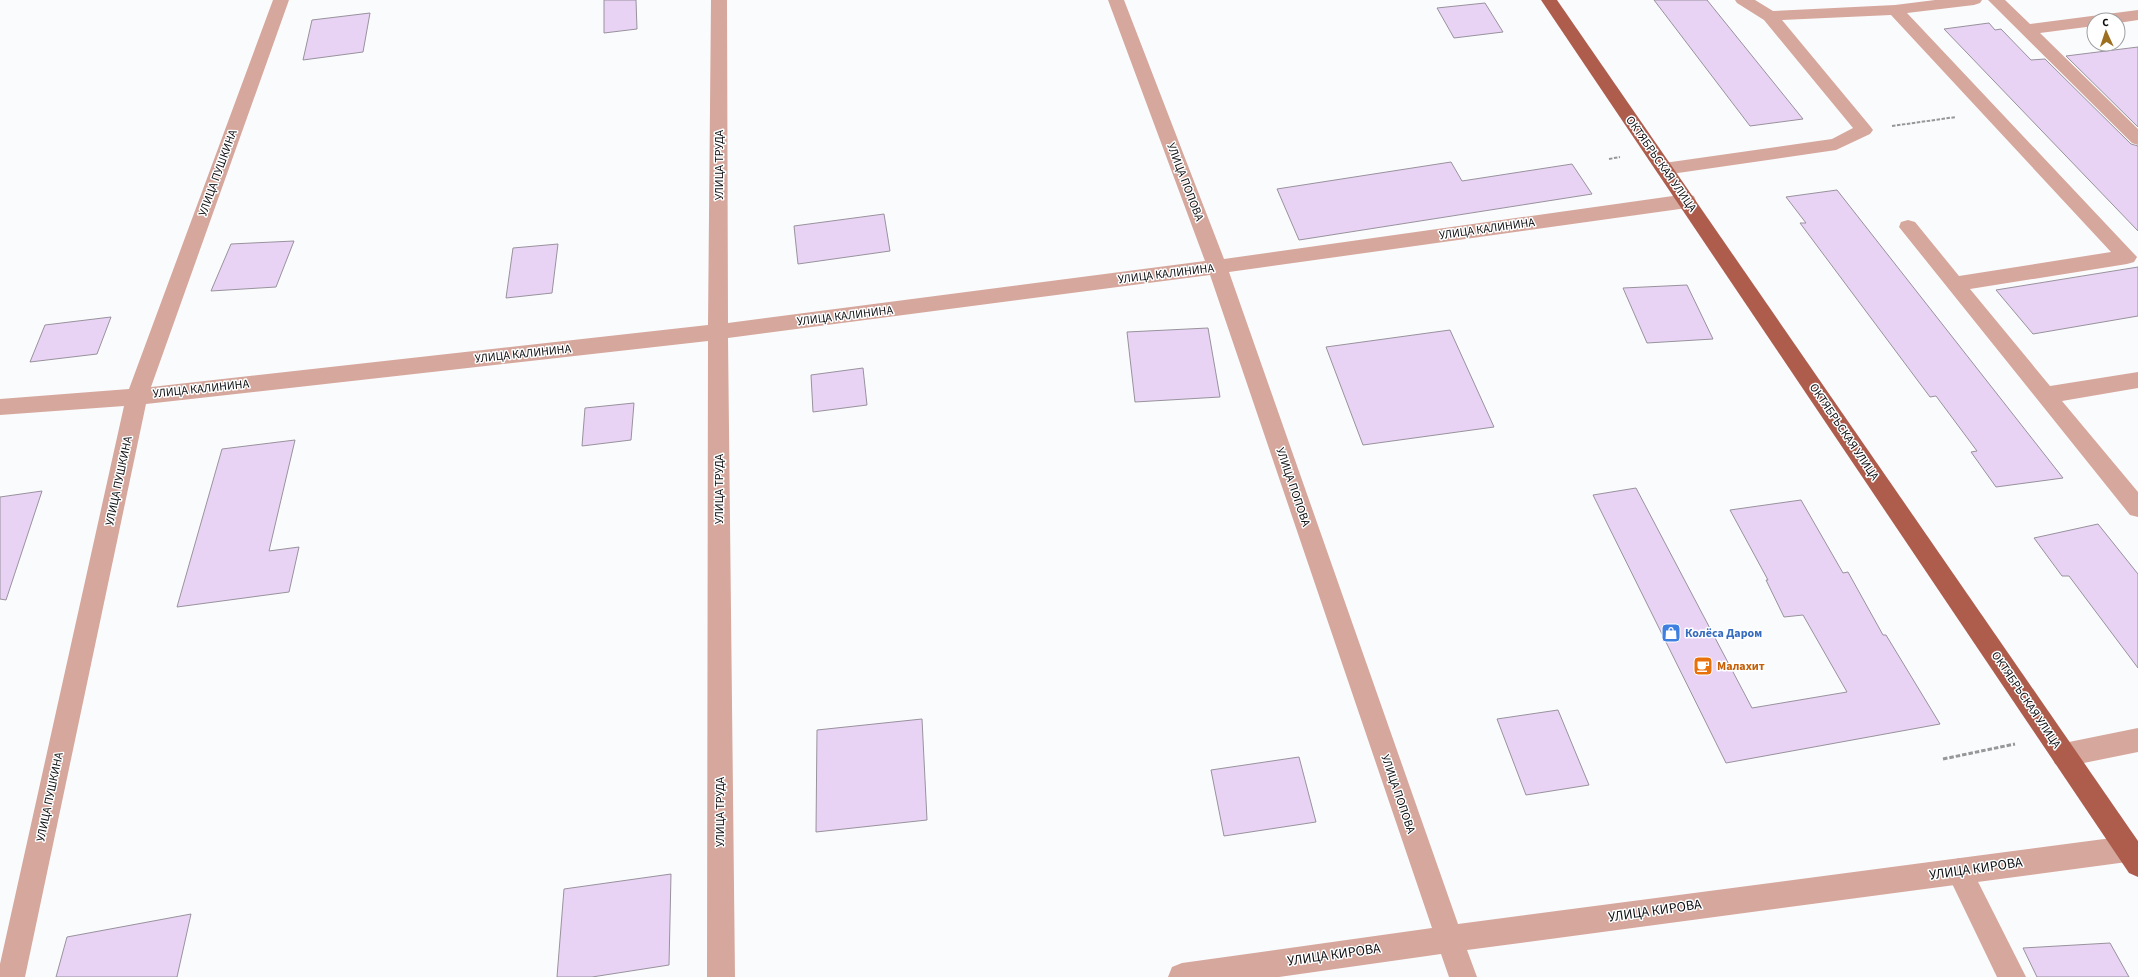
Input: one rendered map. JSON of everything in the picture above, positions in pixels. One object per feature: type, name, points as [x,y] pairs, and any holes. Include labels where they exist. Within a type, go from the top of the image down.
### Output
[{"type":"main road","name":"ОКТЯБРЬСКАЯ УЛИЦА","points":[[1549,0],[2133,856]]},
{"type":"street","name":"УЛИЦА ПУШКИНА","points":[[12,977],[137,396],[281,0]]},
{"type":"street","name":"УЛИЦА ТРУДА","points":[[719,0],[718,332],[721,977]]},
{"type":"street","name":"УЛИЦА ПОПОВА","points":[[1116,0],[1217,267],[1448,939],[1463,977]]},
{"type":"street","points":[[1664,169],[1836,144],[1864,130],[1770,16],[1742,0]]},
{"type":"street","points":[[1770,16],[1895,10],[1974,0]]},
{"type":"street","points":[[1996,0],[2027,30],[2130,122],[2138,139]]},
{"type":"street","points":[[1895,10],[2126,257],[1955,284]]},
{"type":"street","points":[[2126,17],[2138,15]]},
{"type":"street","points":[[2027,30],[2086,22]]},
{"type":"street","name":"УЛИЦА КАЛИНИНА","points":[[0,408],[137,396],[718,332],[1217,267],[1687,201]]},
{"type":"street","points":[[1908,227],[2138,508]]},
{"type":"street","points":[[2046,395],[2138,380]]},
{"type":"street","points":[[2064,755],[2138,740]]},
{"type":"street","name":"УЛИЦА КИРОВА","points":[[1182,977],[1448,939],[1959,871],[2133,856]]},
{"type":"street","points":[[1959,871],[2012,977]]},
{"type":"path","points":[[1864,130],[1990,112]]},
{"type":"building","points":[[604,0],[636,0],[637,29],[604,33]]},
{"type":"building","points":[[1654,0],[1707,0],[1803,119],[1750,126]]},
{"type":"building","points":[[1485,3],[1503,32],[1454,38],[1437,8]]},
{"type":"building","points":[[370,13],[363,52],[303,60],[312,20]]},
{"type":"building","points":[[1989,23],[1995,30],[2001,29],[2031,60],[2045,59],[2131,144],[2138,146],[2138,231],[1944,29]]},
{"type":"building","points":[[2138,47],[2138,127],[2066,56],[2098,52],[2126,52],[2126,48]]},
{"type":"building","points":[[1451,162],[1462,181],[1572,164],[1592,194],[1299,240],[1277,189]]},
{"type":"building","points":[[1837,190],[2063,478],[1996,487],[1971,452],[1977,451],[1936,396],[1930,397],[1800,223],[1806,223],[1786,197]]},
{"type":"building","points":[[884,214],[890,251],[798,264],[794,226]]},
{"type":"building","points":[[294,241],[276,287],[211,291],[231,244]]},
{"type":"building","points":[[558,244],[552,293],[506,298],[513,248]]},
{"type":"building","points":[[2138,267],[2138,316],[2033,334],[1996,290]]},
{"type":"building","points":[[1687,285],[1713,339],[1647,343],[1623,288]]},
{"type":"building","points":[[111,317],[97,354],[30,362],[45,325]]},
{"type":"building","points":[[1208,328],[1220,397],[1135,402],[1127,332]]},
{"type":"building","points":[[1450,330],[1494,427],[1363,445],[1326,347]]},
{"type":"building","points":[[863,368],[867,405],[813,412],[811,375]]},
{"type":"building","points":[[634,403],[631,440],[582,446],[585,408]]},
{"type":"building","points":[[295,440],[269,551],[299,547],[289,592],[177,607],[222,449]]},
{"type":"building","points":[[1636,488],[1752,708],[1847,692],[1803,615],[1784,617],[1766,580],[1768,580],[1730,510],[1801,500],[1843,573],[1848,572],[1883,635],[1886,635],[1940,724],[1726,763],[1593,495]]},
{"type":"building","points":[[42,491],[6,600],[0,599],[0,497]]},
{"type":"building","points":[[2098,524],[2138,574],[2138,668],[2069,576],[2062,576],[2034,538]]},
{"type":"building","points":[[1558,710],[1589,785],[1526,795],[1497,719]]},
{"type":"building","points":[[922,719],[927,820],[816,832],[817,730]]},
{"type":"building","points":[[1299,757],[1316,822],[1224,836],[1211,770]]},
{"type":"building","points":[[671,874],[669,965],[592,977],[557,977],[564,889]]},
{"type":"building","points":[[191,914],[177,977],[56,977],[67,937]]},
{"type":"building","points":[[2110,943],[2129,977],[2037,977],[2023,948]]},
{"type":"place","name":"Колёса Даром","points":[[1671,633]]},
{"type":"place","name":"Малахит","points":[[1703,666]]}]
